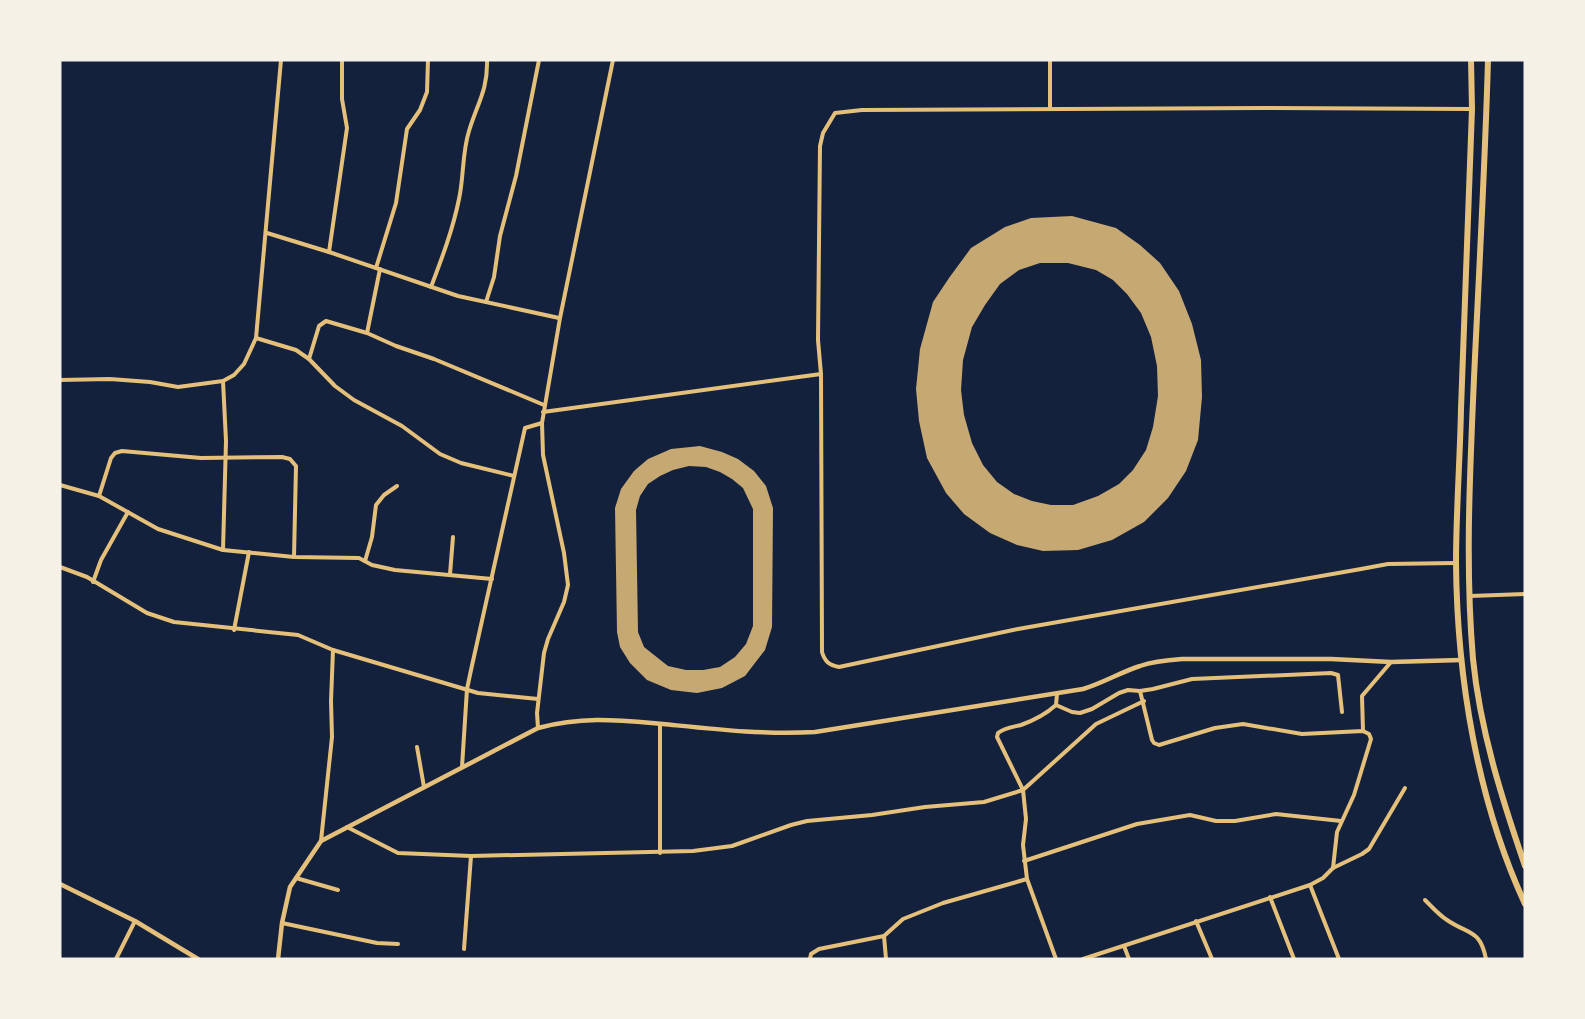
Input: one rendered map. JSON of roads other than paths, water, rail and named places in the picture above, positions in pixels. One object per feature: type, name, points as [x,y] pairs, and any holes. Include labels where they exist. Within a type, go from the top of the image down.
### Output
[{"type":"main road","points":[[1471,60],[1472,109],[1456,563],[1461,660],[1468,712],[1479,765],[1508,862],[1525,904]]},
{"type":"main road","points":[[1488,60],[1472,422],[1470,596],[1473,659],[1480,709],[1492,761],[1525,866]]},
{"type":"street","points":[[60,380],[110,379],[178,387],[224,381],[234,375],[244,364],[256,338],[267,233],[280,60]]},
{"type":"street","points":[[329,252],[346,128],[342,99],[342,60]]},
{"type":"street","points":[[367,333],[378,269],[396,203],[407,129],[420,110],[427,92],[428,60]]},
{"type":"street","points":[[431,287],[452,228],[459,197],[464,150],[484,91],[487,60]]},
{"type":"street","points":[[486,302],[494,277],[500,236],[516,176],[538,60]]},
{"type":"street","points":[[538,728],[538,699],[548,639],[564,602],[568,585],[564,553],[543,455],[543,412],[613,60]]},
{"type":"street","points":[[1050,60],[1050,110]]},
{"type":"street","points":[[1456,563],[1388,564],[1007,631],[839,667],[830,666],[822,652],[821,374],[818,340],[820,146],[823,133],[835,113],[862,110],[1472,109]]},
{"type":"street","points":[[267,233],[431,287],[560,318]]},
{"type":"street","points":[[309,359],[322,323],[326,321],[367,333],[544,405]]},
{"type":"street","points":[[256,338],[296,350],[309,359],[335,386],[354,400],[402,426],[440,454],[461,463],[514,476]]},
{"type":"street","points":[[543,412],[821,374]]},
{"type":"street","points":[[223,550],[226,441],[224,381]]},
{"type":"street","points":[[462,767],[467,689],[525,428],[542,423]]},
{"type":"street","points":[[99,496],[111,458],[115,453],[201,458],[282,457],[290,459],[296,466],[294,557]]},
{"type":"street","points":[[60,485],[99,496],[158,529],[223,550],[294,557],[359,558],[372,565],[395,570],[492,579]]},
{"type":"street","points":[[365,561],[372,537],[376,505],[384,495],[397,486]]},
{"type":"street","points":[[93,582],[101,560],[128,512]]},
{"type":"street","points":[[450,574],[453,537]]},
{"type":"street","points":[[234,630],[249,552]]},
{"type":"street","points":[[60,567],[87,577],[147,613],[174,622],[298,636],[333,650],[478,693],[538,699]]},
{"type":"street","points":[[1470,596],[1525,594]]},
{"type":"street","points":[[278,959],[282,923],[290,887],[321,840],[332,737],[333,650]]},
{"type":"street","points":[[321,840],[538,728],[564,721],[593,720],[784,734],[815,732],[1057,694],[1101,683],[1159,660],[1331,659],[1391,662],[1461,660]]},
{"type":"street","points":[[1363,731],[1362,696],[1391,662]]},
{"type":"street","points":[[1056,705],[1080,713],[1128,690],[1140,691],[1192,679],[1335,674],[1338,675],[1342,712]]},
{"type":"street","points":[[1140,691],[1152,740],[1159,745],[1215,728],[1243,724],[1302,734],[1363,731],[1369,734],[1371,739],[1354,795],[1341,821],[1334,844],[1333,868]]},
{"type":"street","points":[[1056,959],[1027,879],[1023,845],[1026,819],[1023,790],[1000,743],[998,733],[1047,713],[1056,705],[1057,694]]},
{"type":"street","points":[[347,827],[398,853],[471,856],[660,853],[732,846],[807,821],[984,802],[1023,790],[1096,724],[1144,701]]},
{"type":"street","points":[[660,724],[660,853]]},
{"type":"street","points":[[417,747],[424,788]]},
{"type":"street","points":[[1083,959],[1310,885],[1323,878],[1333,868],[1369,849],[1405,788]]},
{"type":"street","points":[[1024,861],[1137,824],[1190,815],[1216,821],[1235,822],[1276,814],[1341,821]]},
{"type":"street","points":[[464,949],[471,856]]},
{"type":"street","points":[[296,878],[338,890]]},
{"type":"street","points":[[810,959],[812,954],[819,949],[885,936],[903,919],[943,903],[1027,879]]},
{"type":"street","points":[[60,884],[135,921],[189,957],[198,959]]},
{"type":"street","points":[[1310,885],[1339,959]]},
{"type":"street","points":[[1270,897],[1294,959]]},
{"type":"street","points":[[1425,900],[1445,919],[1475,934],[1483,943],[1486,959]]},
{"type":"street","points":[[116,959],[135,921]]},
{"type":"street","points":[[1196,921],[1212,959]]},
{"type":"street","points":[[282,923],[377,943],[398,944]]},
{"type":"street","points":[[885,936],[886,959]]},
{"type":"street","points":[[1124,946],[1129,959]]}]
